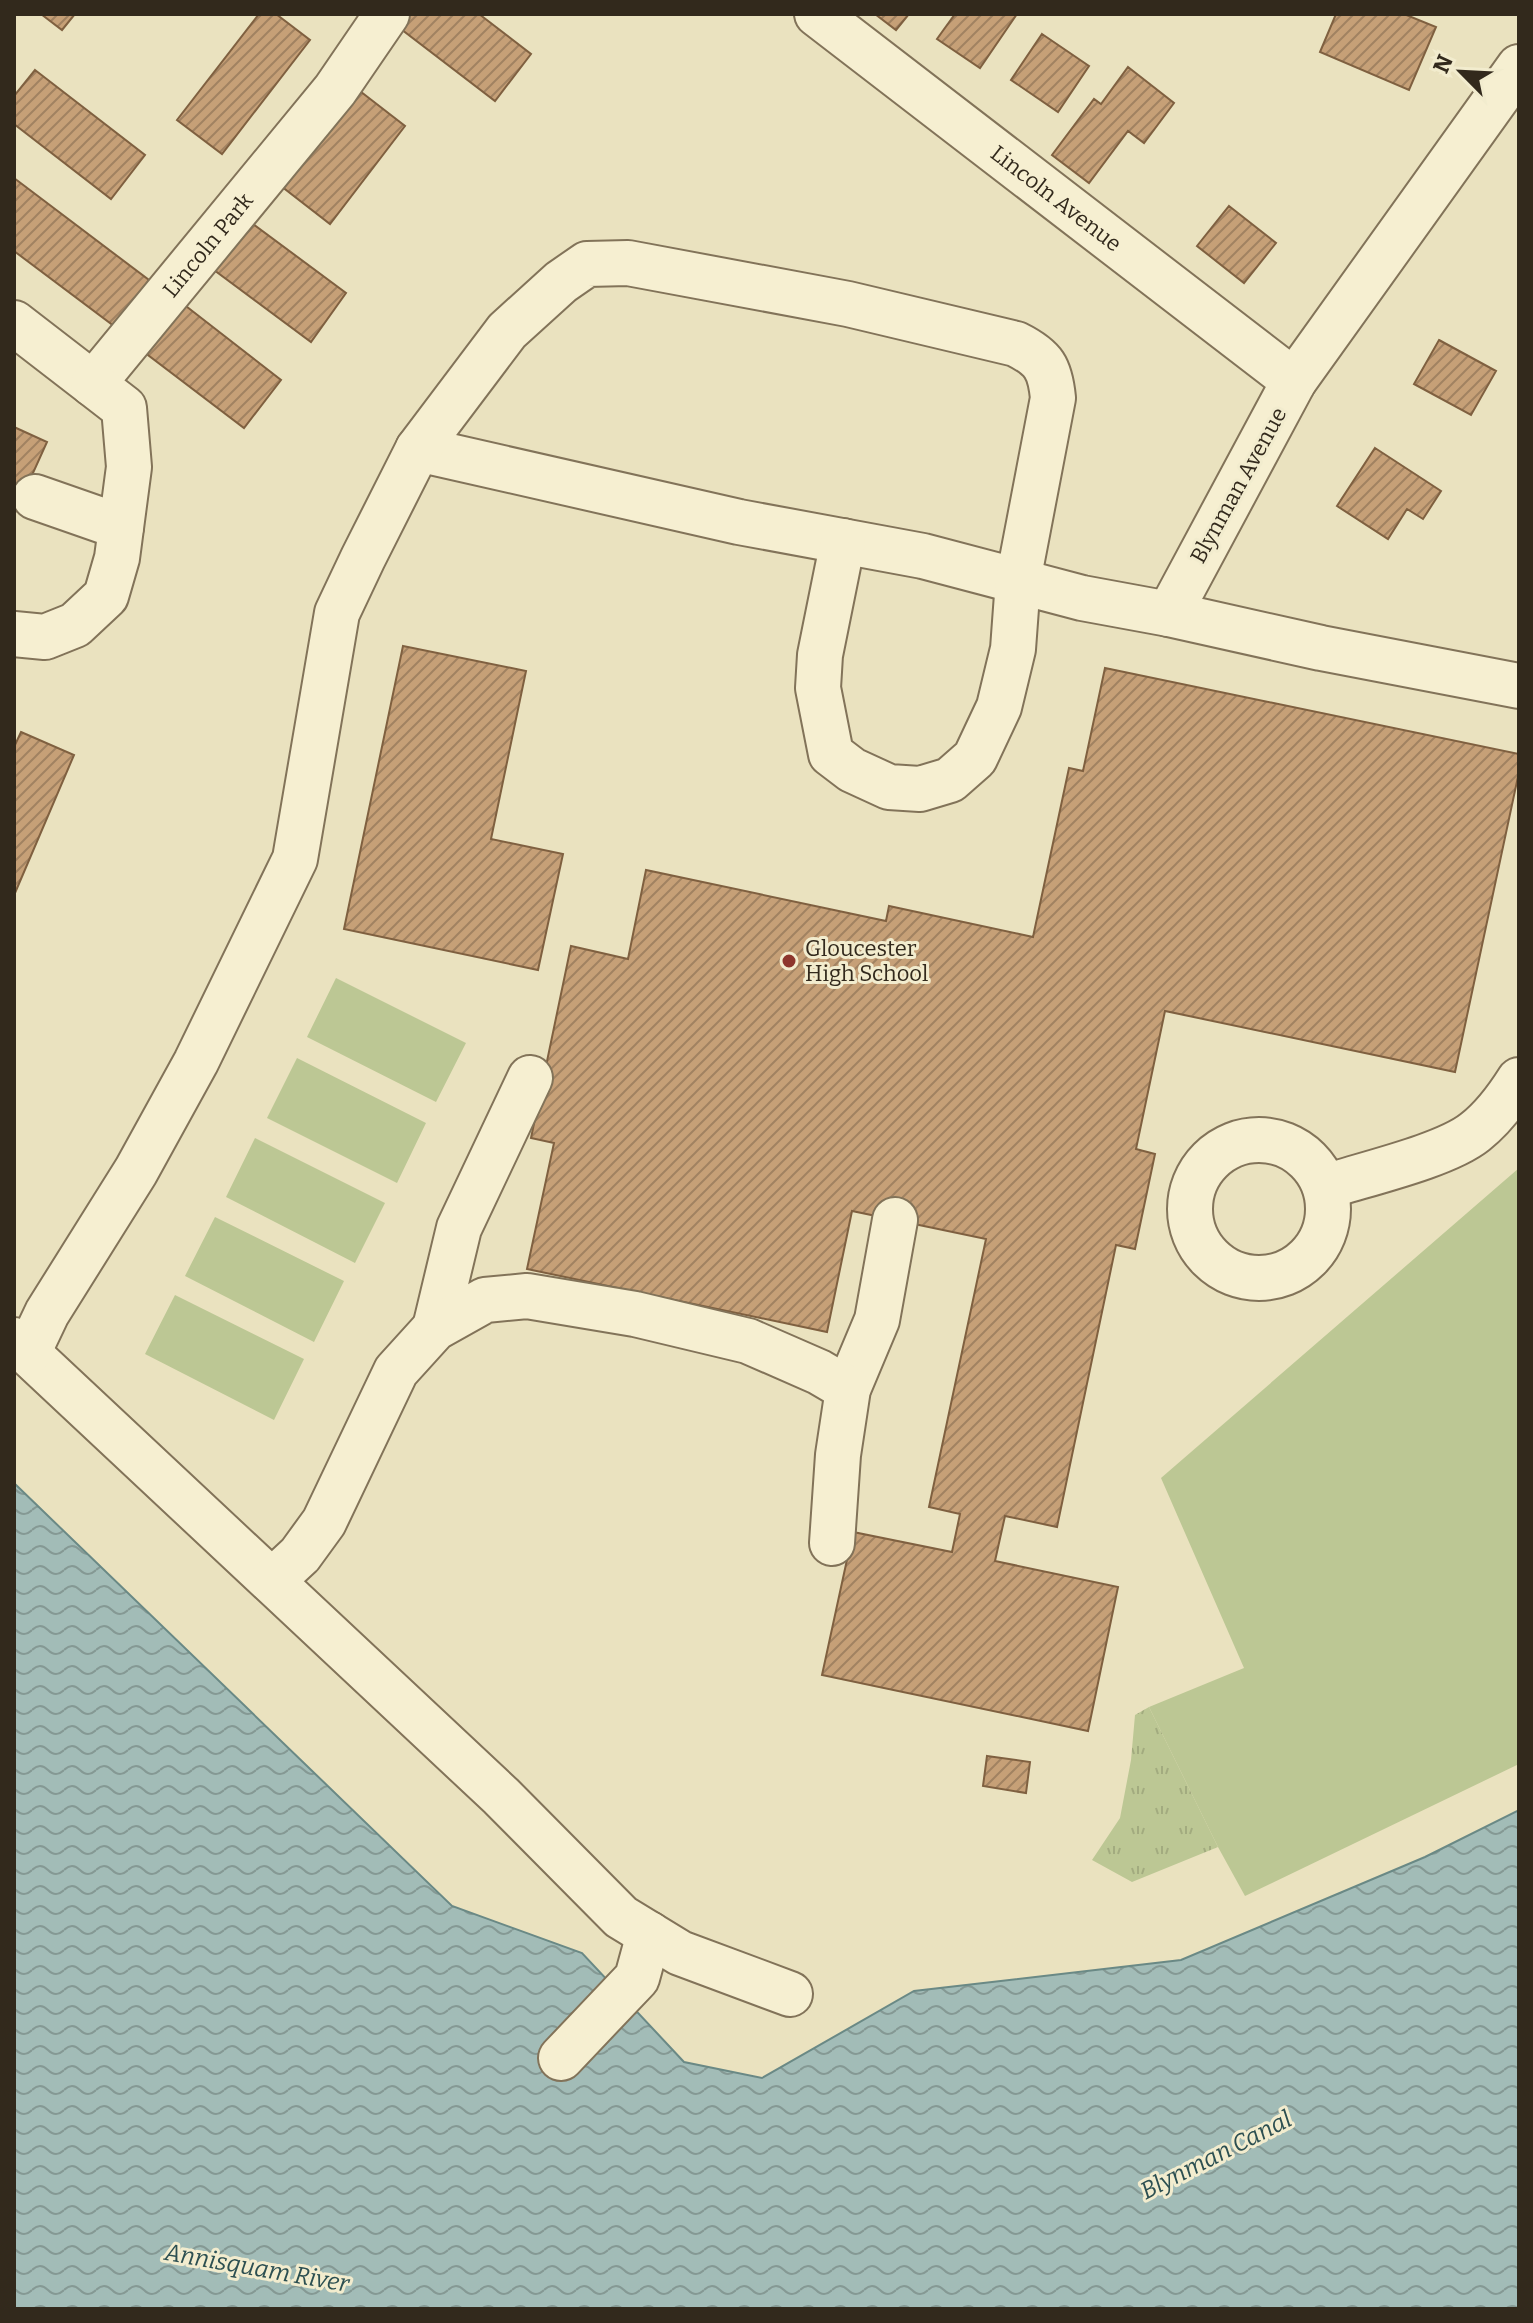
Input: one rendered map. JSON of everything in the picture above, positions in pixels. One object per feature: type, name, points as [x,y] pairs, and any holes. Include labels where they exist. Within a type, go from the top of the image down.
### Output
[{"type":"street","name":"Lincoln Avenue","points":[[817,14],[1294,381]]},
{"type":"street","name":"Lincoln Park","points":[[93,384],[335,90],[377,17]]},
{"type":"street","name":"Blynman Avenue","points":[[1169,614],[1294,381],[1519,67]]},
{"type":"street","points":[[790,1994],[680,1953],[621,1917],[501,1796],[21,1346],[47,1313],[136,1171],[196,1062],[295,859],[337,613],[418,449],[507,331],[561,282],[587,264],[628,263],[848,304],[1016,344],[1036,354],[1050,373],[1053,398],[1018,581],[1009,663],[999,707],[975,758],[950,780],[920,789],[889,787],[852,770],[831,754],[818,688],[820,655],[843,541]]},
{"type":"street","points":[[14,323],[124,408],[129,467],[117,558],[106,596],[75,625],[45,637],[14,634]]},
{"type":"street","points":[[418,449],[726,519],[923,556],[1082,598],[1519,686]]},
{"type":"street","points":[[35,497],[121,527]]},
{"type":"street","points":[[435,1328],[459,1228],[530,1078]]},
{"type":"street","points":[[1325,1187],[1448,1147],[1474,1133],[1492,1116],[1519,1080]]},
{"type":"street","points":[[832,1543],[838,1455],[848,1389],[877,1320],[895,1220]]},
{"type":"street","points":[[272,1581],[300,1555],[324,1522],[396,1371],[435,1328],[485,1300],[527,1296],[635,1314],[748,1341],[819,1372],[848,1389]]},
{"type":"street","points":[[561,2058],[637,1978],[649,1934]]},
{"type":"green space","points":[[336,978],[466,1043],[436,1102],[307,1037]]},
{"type":"green space","points":[[297,1058],[426,1123],[397,1183],[267,1118]]},
{"type":"green space","points":[[255,1138],[385,1203],[355,1263],[226,1197]]},
{"type":"green space","points":[[1519,1168],[1519,1764],[1245,1896],[1149,1707],[1244,1668],[1161,1478]]},
{"type":"green space","points":[[215,1217],[344,1281],[314,1342],[185,1276]]},
{"type":"green space","points":[[175,1295],[304,1359],[274,1420],[145,1354]]},
{"type":"green space","points":[[1149,1707],[1218,1847],[1132,1882],[1092,1860],[1120,1818],[1131,1760],[1135,1715]]},
{"type":"water","points":[[14,1483],[452,1906],[582,1953],[684,2062],[762,2078],[914,1991],[1181,1960],[1425,1857],[1519,1810],[1519,2309],[14,2309]]},
{"type":"building","points":[[41,14],[75,14],[62,30]]},
{"type":"building","points":[[259,14],[276,14],[310,40],[222,154],[177,120]]},
{"type":"building","points":[[406,14],[479,14],[531,54],[495,101],[397,26]]},
{"type":"building","points":[[875,14],[909,14],[896,30]]},
{"type":"building","points":[[955,14],[1017,14],[980,68],[937,39]]},
{"type":"building","points":[[1336,14],[1404,14],[1436,27],[1409,90],[1320,52]]},
{"type":"building","points":[[1042,34],[1089,66],[1058,112],[1011,80]]},
{"type":"building","points":[[1128,67],[1174,103],[1144,143],[1128,131],[1089,183],[1052,155],[1094,99],[1101,104]]},
{"type":"building","points":[[35,70],[145,155],[111,199],[14,124],[14,96]]},
{"type":"building","points":[[356,88],[405,126],[330,224],[281,186]]},
{"type":"building","points":[[14,178],[149,280],[114,326],[14,251]]},
{"type":"building","points":[[1229,206],[1276,243],[1244,283],[1197,246]]},
{"type":"building","points":[[245,218],[346,293],[311,342],[210,267]]},
{"type":"building","points":[[182,303],[281,380],[244,428],[144,352]]},
{"type":"building","points":[[1439,340],[1496,371],[1471,415],[1414,384]]},
{"type":"building","points":[[14,427],[47,442],[14,515]]},
{"type":"building","points":[[1375,448],[1441,491],[1423,519],[1407,509],[1388,539],[1337,506]]},
{"type":"building","points":[[403,646],[526,671],[491,839],[563,854],[538,970],[344,929]]},
{"type":"building","points":[[1105,668],[1519,754],[1519,772],[1455,1072],[1165,1011],[1136,1149],[1155,1154],[1135,1249],[1116,1245],[1057,1527],[1005,1516],[995,1561],[1118,1587],[1088,1731],[822,1675],[853,1532],[952,1552],[960,1514],[929,1507],[986,1239],[852,1211],[827,1332],[527,1269],[554,1143],[531,1138],[571,946],[628,959],[646,870],[886,921],[889,906],[1033,937],[1069,768],[1083,771]]},
{"type":"building","points":[[21,732],[74,755],[15,893],[14,747]]},
{"type":"building","points":[[987,1756],[1030,1762],[1026,1793],[983,1786]]},
{"type":"place","name":"Gloucester High School","points":[[789,961]]},
{"type":"water label","name":"Blynman Canal","points":[[1216,2155]]},
{"type":"water label","name":"Annisquam River","points":[[257,2268]]}]
